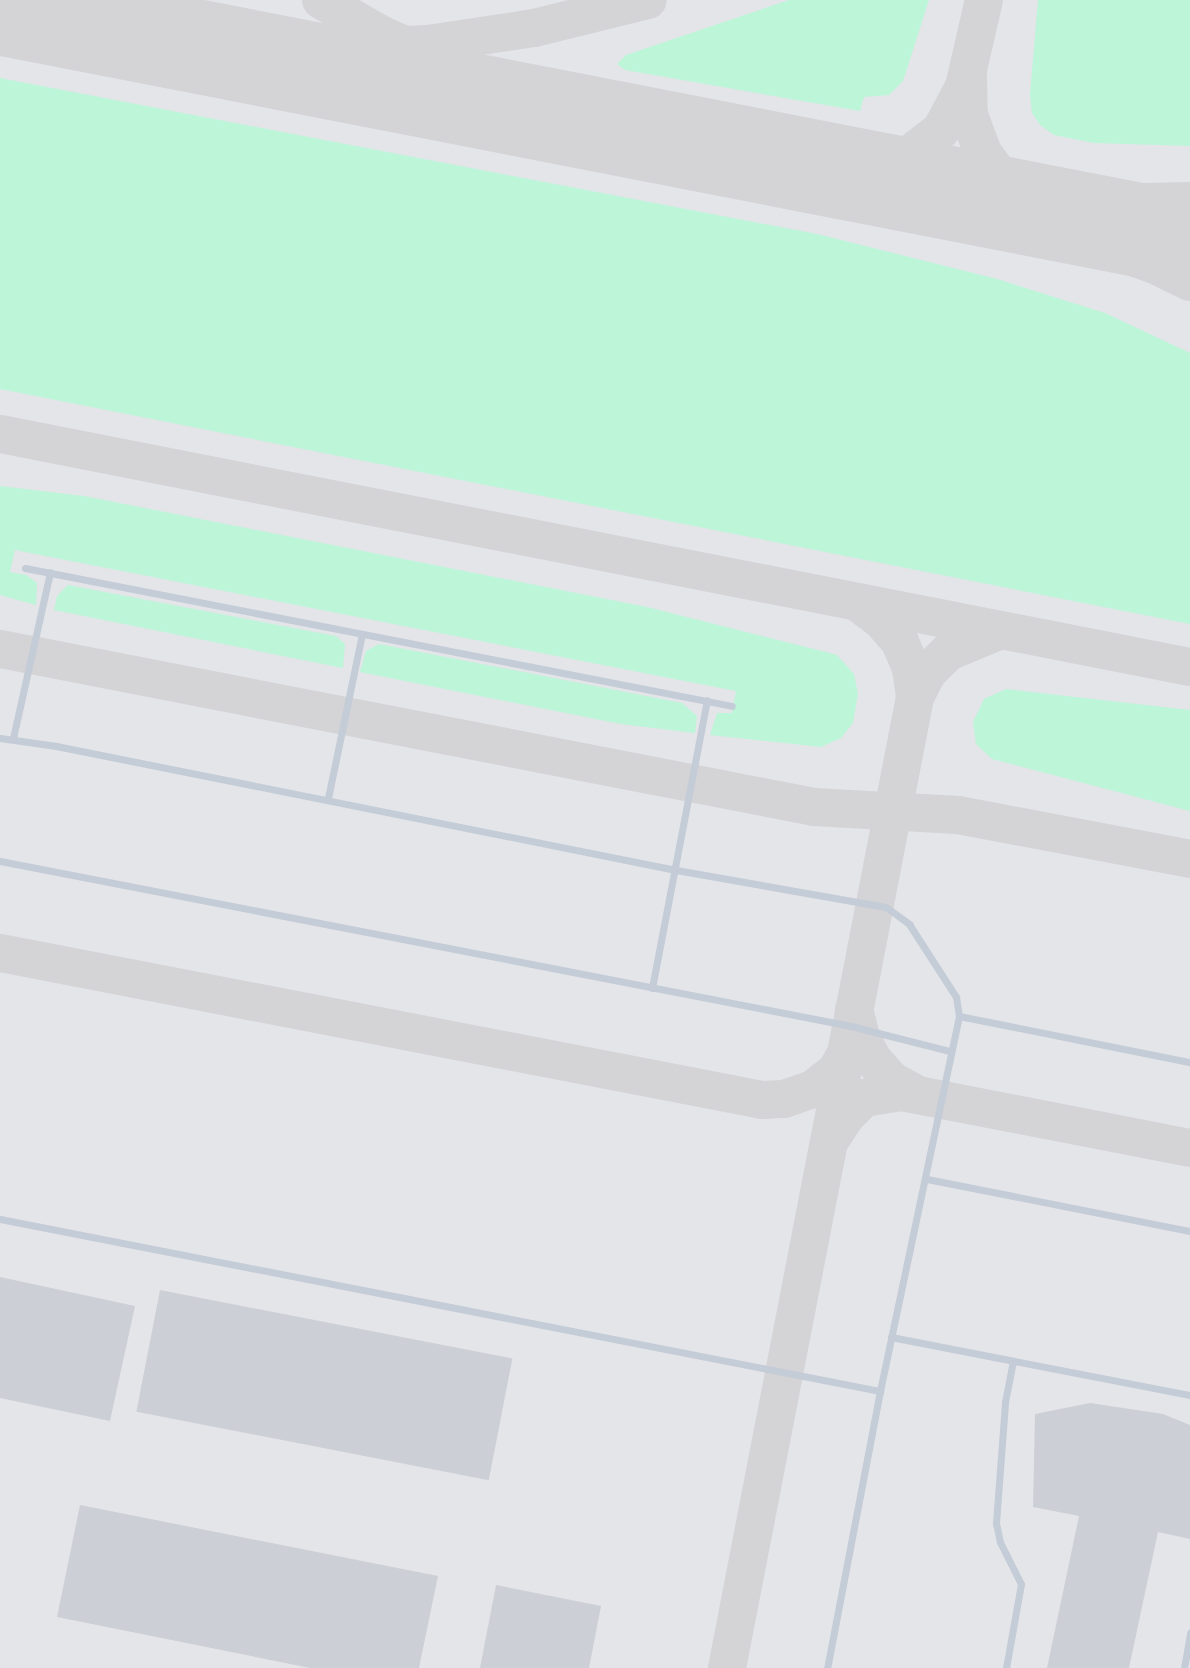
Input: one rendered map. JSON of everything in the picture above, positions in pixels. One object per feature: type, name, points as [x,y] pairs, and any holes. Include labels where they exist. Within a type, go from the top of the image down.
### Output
[{"type":"lane","points":[[25,568],[732,706]]},
{"type":"lane","points":[[13,738],[50,572]]},
{"type":"lane","points":[[328,798],[362,634]]},
{"type":"lane","points":[[652,988],[707,700]]},
{"type":"lane","points":[[0,738],[328,798],[676,870],[894,910],[909,924],[956,997],[959,1016],[880,1391],[827,1668]]},
{"type":"lane","points":[[0,861],[851,1026],[950,1051]]},
{"type":"lane","points":[[959,1016],[1190,1062]]},
{"type":"lane","points":[[927,1179],[1190,1231]]},
{"type":"lane","points":[[0,1219],[880,1391]]},
{"type":"lane","points":[[891,1337],[1190,1395]]},
{"type":"lane","points":[[1006,1668],[1021,1584],[1000,1542],[996,1523],[1005,1402],[1013,1361]]},
{"type":"lane","points":[[1184,1668],[1190,1633]]},
{"type":"shaded area","points":[[0,0],[1190,0],[1190,1668],[0,1668]]},
{"type":"green space","points":[[789,0],[929,0],[903,81],[889,95],[864,97],[860,111],[625,70],[617,64],[626,55]]},
{"type":"green space","points":[[1038,0],[1190,0],[1190,146],[1094,143],[1054,135],[1040,125],[1032,113],[1030,95]]},
{"type":"green space","points":[[0,78],[817,234],[997,279],[1105,313],[1190,353],[1190,624],[0,389]]},
{"type":"green space","points":[[0,486],[84,496],[647,607],[837,655],[854,674],[858,694],[853,723],[841,738],[821,747],[710,735],[717,713],[732,713],[736,691],[15,550],[10,572],[26,575],[37,583],[36,605],[0,595]]},
{"type":"green space","points":[[68,585],[336,636],[345,644],[343,668],[54,610],[57,596]]},
{"type":"green space","points":[[379,644],[682,703],[697,716],[695,733],[621,724],[360,672],[366,651]]},
{"type":"green space","points":[[1006,689],[1190,710],[1190,811],[992,759],[976,744],[973,722],[984,699]]},
{"type":"building","points":[[0,1277],[135,1306],[110,1421],[0,1398]]},
{"type":"building","points":[[160,1290],[512,1359],[489,1480],[136,1412]]},
{"type":"building","points":[[1090,1403],[1163,1414],[1190,1425],[1190,1539],[1158,1532],[1129,1668],[1047,1668],[1079,1516],[1033,1507],[1035,1414]]},
{"type":"building","points":[[80,1505],[438,1576],[419,1668],[310,1668],[57,1617]]},
{"type":"building","points":[[496,1585],[601,1606],[589,1668],[480,1668]]},
{"type":"taxiway","points":[[321,0],[382,35],[509,91],[667,138]]},
{"type":"taxiway","points":[[160,39],[343,48],[428,44],[534,28],[648,0]]},
{"type":"taxiway","points":[[854,173],[902,160],[941,130],[964,87],[984,0]]},
{"type":"taxiway","points":[[968,76],[969,115],[983,153],[1006,184],[1034,204]]},
{"type":"taxiway","points":[[843,173],[1046,226],[1155,265],[1190,282]]},
{"type":"taxiway","points":[[1004,198],[1106,203],[1190,201]]},
{"type":"taxiway","points":[[0,434],[1190,667]]},
{"type":"taxiway","points":[[857,602],[881,620],[900,642],[911,668],[915,697]]},
{"type":"taxiway","points":[[727,1668],[915,697],[928,672],[948,652],[1001,630]]},
{"type":"taxiway","points":[[0,649],[814,807],[958,815],[1190,859]]},
{"type":"taxiway","points":[[0,953],[763,1100],[784,1099],[813,1089],[837,1070],[845,1055]]},
{"type":"taxiway","points":[[854,1009],[861,1038],[874,1061],[891,1080],[914,1093]]},
{"type":"taxiway","points":[[831,1139],[846,1116],[864,1098],[902,1092],[1190,1148]]},
{"type":"runway","points":[[0,8],[1190,240]]}]
